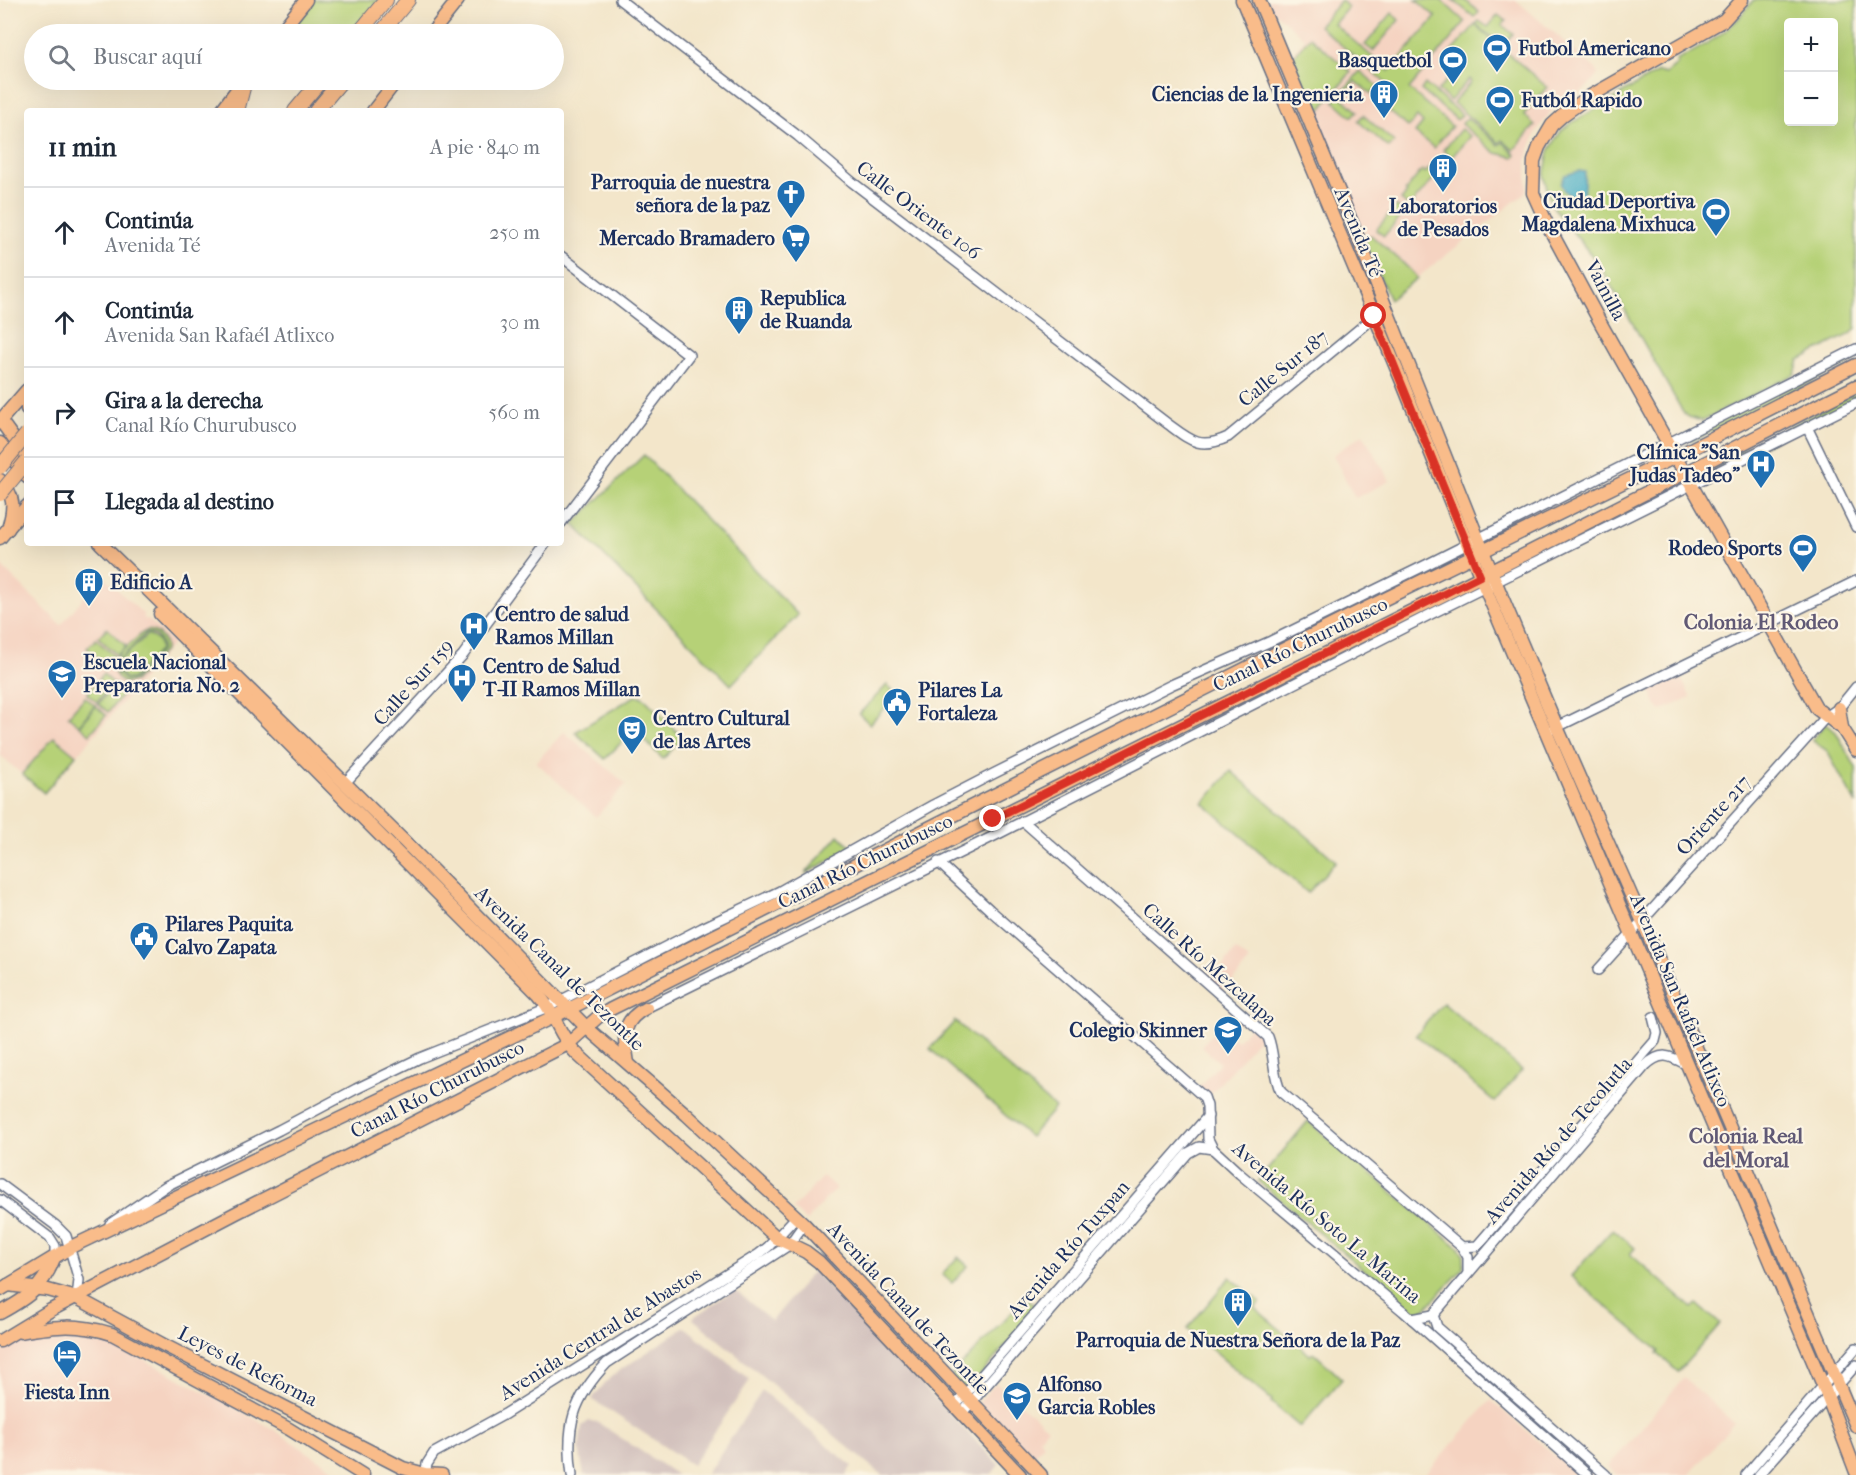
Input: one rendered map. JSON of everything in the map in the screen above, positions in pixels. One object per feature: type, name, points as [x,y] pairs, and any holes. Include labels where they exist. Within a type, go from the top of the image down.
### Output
[{"type":"highway","points":[[366,24],[386,0]]},
{"type":"highway","points":[[388,24],[408,0]]},
{"type":"highway","points":[[238,108],[242,90]]},
{"type":"highway","points":[[298,108],[313,90]]},
{"type":"highway","points":[[319,108],[334,90]]},
{"type":"highway","points":[[0,467],[24,438]]},
{"type":"highway","points":[[0,494],[24,463]]},
{"type":"main road","points":[[287,24],[306,0]]},
{"type":"main road","points":[[439,24],[458,0]]},
{"type":"main road","name":"Avenida Té","points":[[1242,0],[1374,316],[1475,548]]},
{"type":"main road","name":"Avenida Té","points":[[1259,0],[1356,230],[1475,548]]},
{"type":"main road","name":"Vainilla","points":[[1742,0],[1724,20],[1587,98],[1563,115],[1544,136],[1534,161],[1533,193],[1634,384],[1670,443],[1688,480],[1817,709],[1842,728]]},
{"type":"main road","points":[[222,108],[237,90]]},
{"type":"main road","points":[[375,108],[389,90]]},
{"type":"main road","name":"Canal Río Churubusco","points":[[4,1288],[71,1247],[550,1012],[768,910],[1475,548],[1677,456],[1856,365]]},
{"type":"main road","name":"Canal Río Churubusco","points":[[0,1341],[236,1213],[568,1044],[598,1017],[611,1009],[1488,580],[1650,492],[1688,480],[1856,386]]},
{"type":"main road","points":[[24,393],[0,421],[24,455]]},
{"type":"main road","points":[[0,443],[24,473]]},
{"type":"main road","points":[[0,480],[10,492],[14,503],[4,534]]},
{"type":"main road","points":[[4,534],[24,510]]},
{"type":"main road","name":"Avenida Canal de Tezontle","points":[[93,546],[538,994],[568,1044],[777,1238],[806,1252],[819,1262],[1020,1475]]},
{"type":"main road","name":"Avenida Canal de Tezontle","points":[[103,546],[345,783],[587,1028],[800,1220],[1041,1475]]},
{"type":"main road","name":"Avenida San Rafaél Atlixco","points":[[1475,548],[1551,730],[1631,932],[1826,1391],[1856,1472]]},
{"type":"main road","points":[[1839,708],[1842,728],[1856,750]]},
{"type":"main road","name":"Avenida San Rafaél Atlixco","points":[[1551,730],[1642,920],[1856,1426]]},
{"type":"main road","points":[[768,910],[780,891]]},
{"type":"main road","points":[[611,1009],[646,1008]]},
{"type":"main road","points":[[628,1063],[625,1031],[634,1016],[646,1008]]},
{"type":"main road","name":"Canal Río Churubusco","points":[[0,1313],[27,1298],[38,1288],[56,1256]]},
{"type":"main road","name":"Leyes de Reforma","points":[[4,1288],[38,1288],[77,1298],[403,1468],[425,1474],[442,1475]]},
{"type":"main road","points":[[13,1333],[74,1326],[90,1327],[112,1334],[289,1429],[363,1475]]},
{"type":"main road","points":[[962,1413],[973,1413],[973,1404]]},
{"type":"street","name":"Calle Oriente 106","points":[[620,0],[798,136],[860,188],[1168,424],[1198,444]]},
{"type":"street","points":[[564,258],[689,355],[564,519]]},
{"type":"street","name":"Calle Sur 187","points":[[1198,444],[1216,442],[1228,436],[1386,307]]},
{"type":"street","name":"Canal Río Churubusco","points":[[565,1005],[993,774],[1172,685],[1475,548],[1670,443],[1856,349]]},
{"type":"street","name":"Canal Río Churubusco","points":[[1688,480],[1856,403]]},
{"type":"street","points":[[1807,427],[1856,527]]},
{"type":"street","name":"Calle Sur 159","points":[[345,783],[463,655],[544,546]]},
{"type":"street","name":"Canal Río Churubusco","points":[[646,1008],[1023,821],[1488,580]]},
{"type":"street","points":[[1551,730],[1856,581]]},
{"type":"street","name":"Oriente 217","points":[[1598,970],[1826,717],[1839,708],[1856,687]]},
{"type":"street","name":"Calle Río Mezcalapa","points":[[1023,821],[1268,1037],[1276,1081],[1281,1092],[1462,1247]]},
{"type":"street","name":"Avenida Río Soto La Marina","points":[[938,862],[1204,1097],[1208,1116],[1208,1139],[1213,1149],[1412,1319],[1588,1475]]},
{"type":"street","name":"Canal Río Churubusco","points":[[94,1236],[166,1186],[356,1089],[420,1058],[550,1012]]},
{"type":"street","name":"Avenida Río de Tecolutla","points":[[1462,1247],[1477,1246],[1655,1041],[1657,1033],[1653,1017]]},
{"type":"street","name":"Avenida Río de Tecolutla","points":[[1433,1315],[1645,1066],[1653,1059],[1668,1056],[1687,1065]]},
{"type":"street","name":"Avenida Río Tuxpan","points":[[962,1413],[973,1404],[1012,1349],[1208,1116]]},
{"type":"street","name":"Avenida Río Tuxpan","points":[[1081,1269],[1188,1153],[1199,1148],[1213,1149]]},
{"type":"street","points":[[0,1184],[66,1236],[80,1285],[77,1298]]},
{"type":"street","points":[[0,1200],[50,1238],[55,1246],[56,1256]]},
{"type":"street","name":"Avenida Central de Abastos","points":[[425,1474],[427,1464],[434,1454],[505,1414],[759,1254],[800,1220]]},
{"type":"street","name":"Avenida Central de Abastos","points":[[573,1475],[568,1441],[572,1418],[579,1401],[595,1376],[607,1363],[789,1245],[800,1220]]},
{"type":"street","points":[[1462,1247],[1468,1257],[1468,1274]]},
{"type":"street","points":[[1412,1319],[1433,1315]]},
{"type":"street","name":"Avenida Río Soto La Marina","points":[[1433,1315],[1437,1327],[1605,1475]]},
{"type":"street","points":[[1759,1475],[1836,1379],[1856,1348]]},
{"type":"street","points":[[1836,1379],[1856,1365]]},
{"type":"street","points":[[1746,1475],[1826,1391]]},
{"type":"shaded area","points":[[1267,0],[1516,0],[1596,69],[1598,75],[1585,89],[1553,109],[1536,132],[1527,158],[1527,188],[1524,194],[1390,299],[1364,242],[1367,236],[1363,232],[1366,229],[1358,223],[1287,59],[1305,39],[1272,10]]},
{"type":"shaded area","points":[[1363,434],[1390,481],[1355,498],[1333,455]]},
{"type":"shaded area","name":"Escuela Nacional Preparatoria No. 2","points":[[0,565],[61,625],[102,575],[144,615],[146,620],[148,619],[173,643],[44,794],[0,755]]},
{"type":"shaded area","points":[[1678,672],[1691,698],[1660,711],[1648,687]]},
{"type":"shaded area","points":[[564,732],[626,784],[596,817],[536,762]]},
{"type":"shaded area","points":[[1236,950],[1250,961],[1227,988],[1222,989],[1210,981]]},
{"type":"shaded area","name":"Colegio Skinner","points":[[1228,1016],[1234,1016],[1240,1021],[1229,1034],[1237,1041],[1250,1027],[1261,1036],[1209,1096],[1199,1087],[1220,1063],[1201,1046]]},
{"type":"shaded area","points":[[823,1176],[836,1188],[806,1221],[793,1209]]},
{"type":"shaded area","points":[[813,1271],[999,1465],[991,1475],[882,1475],[692,1318],[735,1290],[772,1321]]},
{"type":"shaded area","points":[[685,1327],[750,1380],[692,1465],[592,1399],[619,1371]]},
{"type":"shaded area","points":[[61,1332],[102,1337],[268,1426],[342,1475],[0,1475],[0,1352],[20,1339]]},
{"type":"shaded area","points":[[1684,1378],[1734,1423],[1689,1475],[1617,1475],[1608,1467]]},
{"type":"shaded area","name":"Alfonso Garcia Robles","points":[[996,1383],[1048,1428],[1039,1439],[1044,1444],[1030,1459],[977,1404]]},
{"type":"shaded area","points":[[762,1391],[852,1466],[846,1475],[707,1474]]},
{"type":"shaded area","points":[[1491,1400],[1515,1421],[1577,1475],[1425,1475]]},
{"type":"shaded area","points":[[589,1421],[597,1422],[677,1475],[584,1475],[579,1449],[582,1426]]},
{"type":"green space","points":[[311,0],[379,0],[359,24],[293,24]]},
{"type":"green space","points":[[1341,0],[1348,7],[1334,24],[1389,71],[1436,17],[1416,0],[1441,0],[1465,22],[1409,89],[1452,126],[1434,148],[1415,133],[1423,123],[1417,117],[1408,127],[1377,101],[1389,86],[1319,26]]},
{"type":"green space","points":[[1453,0],[1465,0],[1479,12],[1474,17]]},
{"type":"green space","name":"Ciudad Deportiva Magdalena Mixhuca","points":[[1753,0],[1856,0],[1856,328],[1852,333],[1799,360],[1795,374],[1702,421],[1684,414],[1600,266],[1554,208],[1544,176],[1549,151],[1561,131],[1568,125],[1658,72],[1666,74],[1678,64],[1676,61],[1719,36],[1737,20]]},
{"type":"green space","points":[[1392,13],[1399,20],[1373,51],[1365,45]]},
{"type":"green space","points":[[1498,15],[1506,21],[1502,25],[1513,34],[1502,46],[1476,24],[1479,21],[1488,27]]},
{"type":"green space","name":"Futbol Americano","points":[[1475,25],[1547,87],[1524,115],[1535,125],[1514,150],[1502,140],[1499,143],[1453,103],[1471,82],[1469,79],[1450,101],[1438,90],[1457,69],[1445,59]]},
{"type":"green space","points":[[1310,37],[1351,72],[1313,119],[1288,62]]},
{"type":"green space","points":[[1360,71],[1378,86],[1371,94],[1355,81],[1342,97],[1357,111],[1352,117],[1334,101]]},
{"type":"green space","points":[[1425,84],[1462,115],[1457,120],[1421,90]]},
{"type":"green space","points":[[1363,115],[1394,142],[1389,148],[1358,121]]},
{"type":"green space","points":[[1467,118],[1499,145],[1503,142],[1516,155],[1514,157],[1496,153],[1461,124]]},
{"type":"green space","points":[[1461,129],[1470,136],[1451,158],[1443,150]]},
{"type":"green space","points":[[1435,162],[1442,169],[1409,207],[1401,200],[1407,193],[1405,191],[1422,170],[1425,173]]},
{"type":"green space","points":[[1396,206],[1404,213],[1384,236],[1376,230]]},
{"type":"green space","points":[[1371,235],[1417,278],[1390,299],[1364,242],[1367,236]]},
{"type":"green space","points":[[1856,353],[1856,360],[1693,441],[1691,439],[1684,443],[1683,440]]},
{"type":"green space","points":[[1856,393],[1856,399],[1703,476],[1700,471]]},
{"type":"green space","points":[[644,455],[798,615],[731,685],[573,524]]},
{"type":"green space","points":[[107,628],[126,646],[117,655],[98,637]]},
{"type":"green space","points":[[148,630],[158,634],[163,639],[165,650],[134,682],[124,683],[116,676],[113,669],[114,663],[117,656]],"holes":[[[146,633],[160,640],[161,650],[133,680],[125,680],[116,672],[115,664]]]},
{"type":"green space","points":[[148,634],[159,641],[160,650],[132,679],[126,679],[117,671],[117,663]]},
{"type":"green space","points":[[96,639],[115,657],[106,666],[87,648]]},
{"type":"green space","points":[[103,674],[113,683],[97,702],[87,694]]},
{"type":"green space","points":[[115,684],[125,692],[108,712],[98,704]]},
{"type":"green space","points":[[887,685],[905,701],[896,710],[889,703],[870,724],[859,714]]},
{"type":"green space","points":[[635,696],[644,698],[683,738],[663,759],[634,730],[605,759],[575,732]]},
{"type":"green space","points":[[85,697],[95,705],[79,725],[68,716]]},
{"type":"green space","points":[[96,706],[106,715],[90,734],[80,726]]},
{"type":"green space","points":[[1825,724],[1836,732],[1856,768],[1856,804],[1827,751],[1812,740]]},
{"type":"green space","points":[[54,737],[76,755],[44,793],[22,774]]},
{"type":"green space","points":[[1231,771],[1336,861],[1308,893],[1203,803]]},
{"type":"green space","points":[[839,835],[852,848],[805,874]]},
{"type":"green space","points":[[1443,1003],[1522,1070],[1495,1102],[1416,1035]]},
{"type":"green space","points":[[955,1021],[1055,1108],[1030,1137],[930,1049]]},
{"type":"green space","points":[[1308,1121],[1459,1248],[1464,1255],[1464,1268],[1424,1310],[1415,1313],[1258,1181]]},
{"type":"green space","points":[[1613,1229],[1635,1248],[1630,1254],[1692,1308],[1697,1304],[1720,1324],[1678,1372],[1657,1353],[1659,1351],[1571,1276]]},
{"type":"green space","points":[[958,1257],[968,1266],[952,1283],[942,1274]]},
{"type":"green space","points":[[1230,1277],[1260,1302],[1255,1308],[1310,1355],[1313,1352],[1342,1379],[1300,1427],[1271,1402],[1272,1400],[1187,1329]]},
{"type":"green space","points":[[1026,1297],[1038,1308],[966,1392],[951,1376]]},
{"type":"water","points":[[1579,171],[1585,172],[1583,197],[1567,193],[1561,184],[1565,175]]},
{"type":"place","name":"Futbol Americano","points":[[1497,74]]},
{"type":"place","name":"Basquetbol","points":[[1453,86]]},
{"type":"place","name":"Ciencias de la Ingenieria","points":[[1384,120]]},
{"type":"place","name":"Futból Rapido","points":[[1500,126]]},
{"type":"place","name":"Laboratorios de Pesados","points":[[1443,194]]},
{"type":"place","name":"Parroquia de nuestra señora de la paz","points":[[791,220]]},
{"type":"place","name":"Ciudad Deportiva Magdalena Mixhuca","points":[[1716,238]]},
{"type":"place","name":"Mercado Bramadero","points":[[796,264]]},
{"type":"place","name":"Republica de Ruanda","points":[[739,336]]},
{"type":"place","name":"Clínica \"San Judas Tadeo\"","points":[[1761,490]]},
{"type":"place","name":"Rodeo Sports","points":[[1803,574]]},
{"type":"place","name":"Edificio A","points":[[89,608]]},
{"type":"place","name":"Centro de salud Ramos Millan","points":[[474,652]]},
{"type":"place","name":"Escuela Nacional Preparatoria No. 2","points":[[62,700]]},
{"type":"place","name":"Centro de Salud T-II Ramos Millan","points":[[462,704]]},
{"type":"place","name":"Pilares La Fortaleza","points":[[897,728]]},
{"type":"place","name":"Centro Cultural de las Artes","points":[[632,756]]},
{"type":"place","name":"Pilares Paquita Calvo Zapata","points":[[144,962]]},
{"type":"place","name":"Colegio Skinner","points":[[1228,1056]]},
{"type":"place","name":"Parroquia de Nuestra Señora de la Paz","points":[[1238,1328]]},
{"type":"place","name":"Fiesta Inn","points":[[67,1380]]},
{"type":"place","name":"Alfonso Garcia Robles","points":[[1017,1422]]},
{"type":"district","name":"Colonia El Rodeo","points":[[1761,622]]},
{"type":"district","name":"Colonia Real del Moral","points":[[1746,1148]]},
{"type":"route","points":[[993,819],[1480,576],[1374,316]]}]
